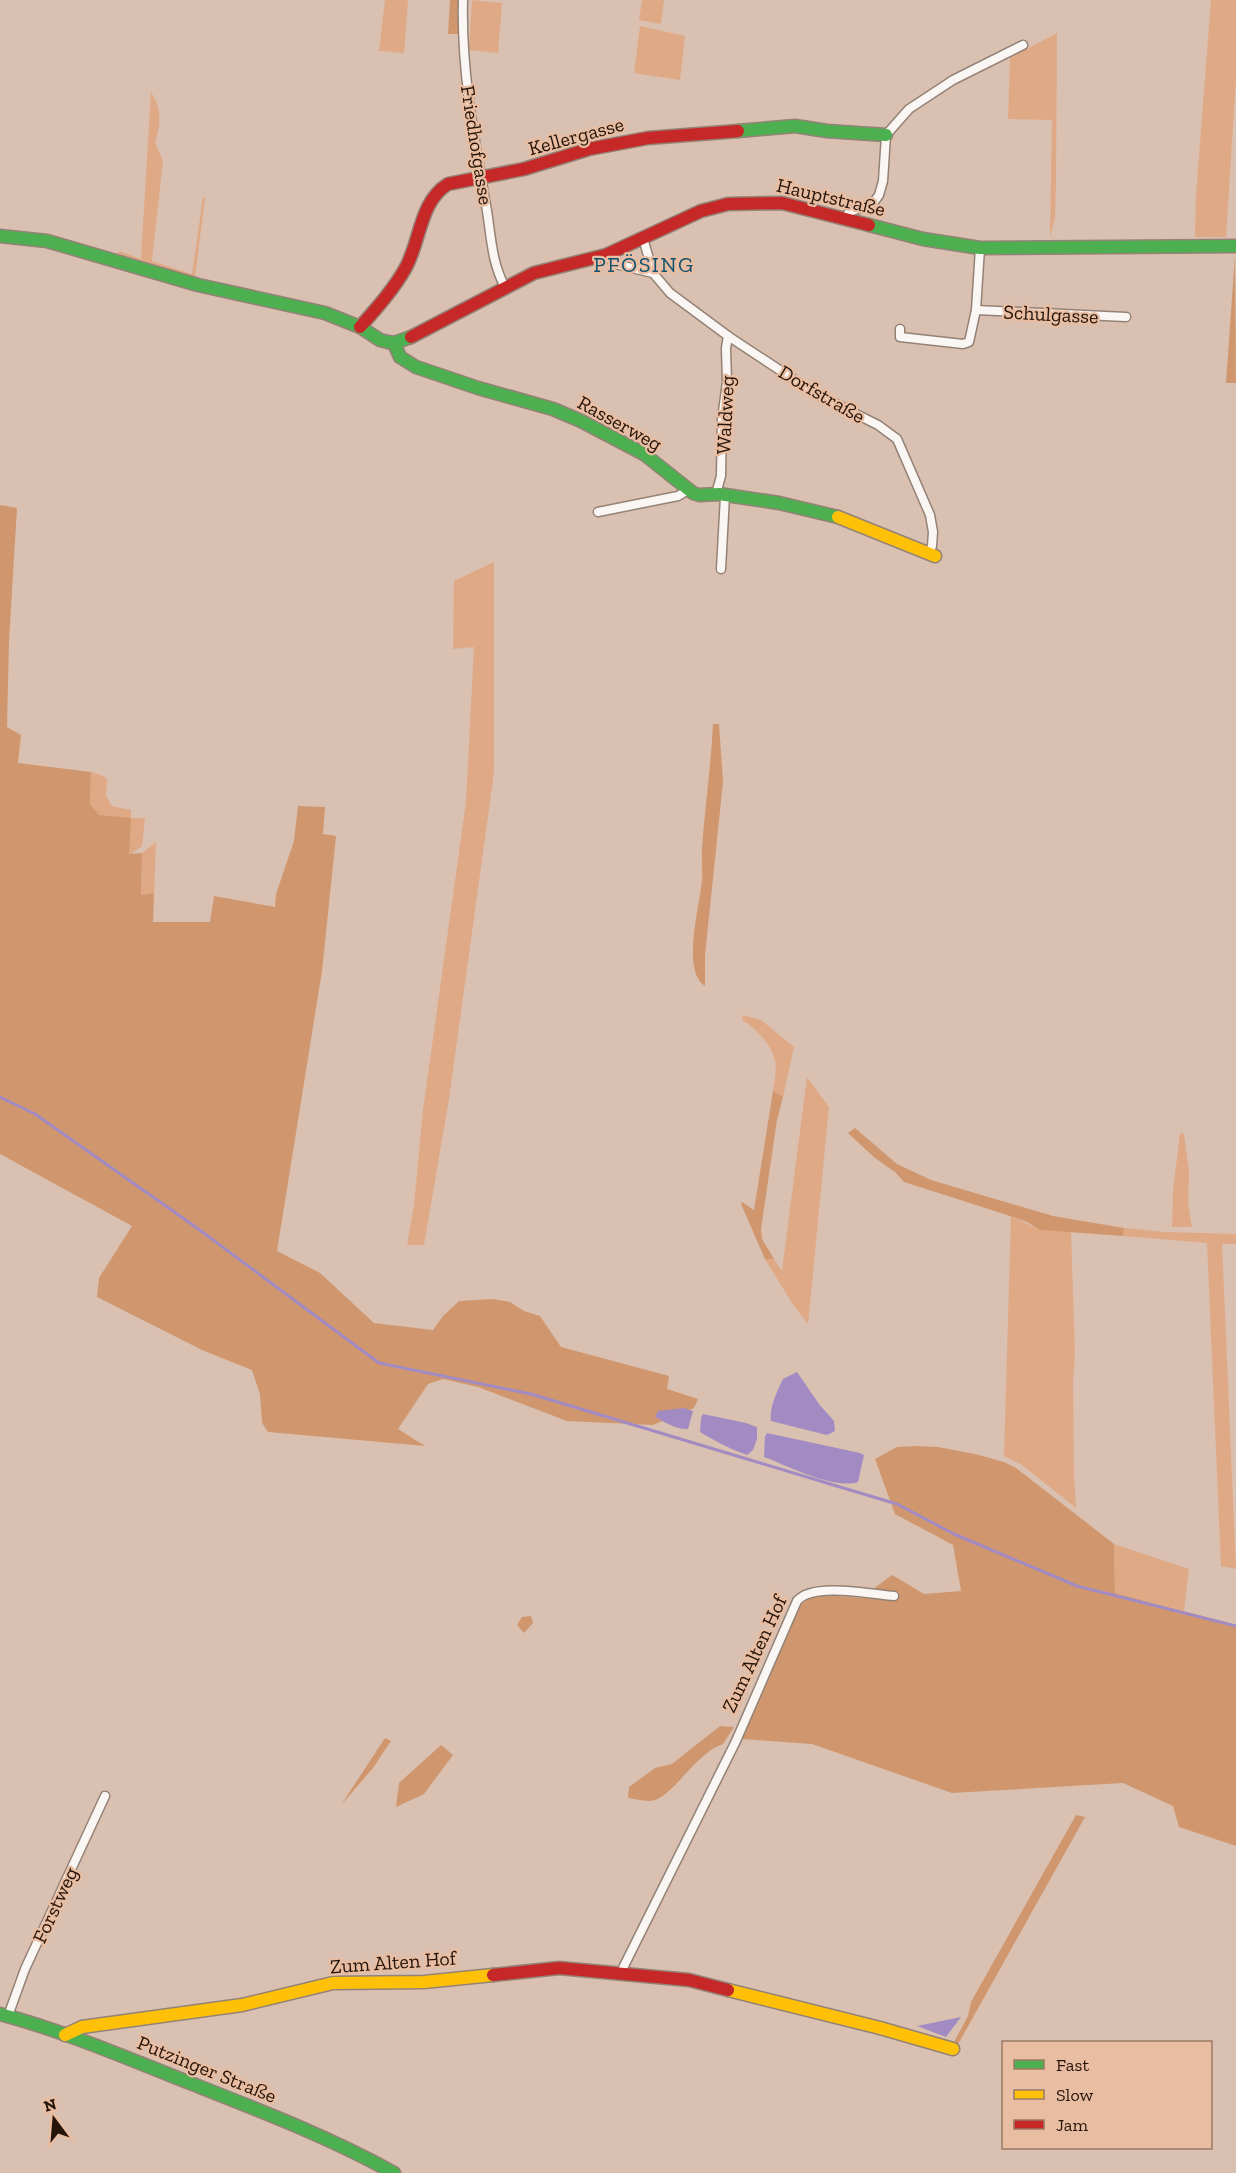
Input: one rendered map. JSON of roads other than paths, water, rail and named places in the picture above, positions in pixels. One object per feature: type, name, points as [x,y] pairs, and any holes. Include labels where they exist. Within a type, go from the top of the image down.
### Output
[{"type":"street","name":"Friedhofgasse","points":[[463,0],[466,74],[481,179],[494,258],[505,287]]},
{"type":"street","points":[[844,219],[849,212],[874,202],[879,195],[883,181],[886,135],[917,102],[979,66],[1023,45]]},
{"type":"street","name":"Kellergasse","points":[[360,327],[387,294],[410,260],[432,196],[448,184],[524,169],[589,149],[672,135],[795,126],[886,135]]},
{"type":"street","name":"Hauptstraße","points":[[394,343],[417,334],[534,273],[606,255],[701,211],[728,204],[775,202],[923,239],[980,248],[1236,246]]},
{"type":"street","points":[[0,236],[47,241],[198,285],[308,309],[340,318],[380,340],[394,343]]},
{"type":"street","name":"Dorfstraße","points":[[643,238],[653,273],[665,289],[728,336],[816,394],[878,425],[897,439],[930,515],[933,532],[932,555]]},
{"type":"street","name":"Schulgasse","points":[[900,329],[900,337],[963,344],[969,342],[976,310],[980,248]]},
{"type":"street","points":[[606,255],[615,264],[653,273]]},
{"type":"street","name":"Schulgasse","points":[[976,310],[1126,317]]},
{"type":"street","name":"Waldweg","points":[[721,569],[722,419],[728,372],[726,348],[728,336]]},
{"type":"street","name":"Rasserweg","points":[[394,343],[400,357],[416,367],[478,388],[553,409],[581,420],[644,454],[688,490]]},
{"type":"street","points":[[598,512],[678,496],[688,490],[699,495],[720,495],[779,503],[834,515],[932,555]]},
{"type":"street","name":"Zum Alten Hof","points":[[621,1972],[736,1742],[796,1601],[810,1592],[821,1591],[894,1596]]},
{"type":"street","name":"Forstweg","points":[[4,2015],[105,1796]]},
{"type":"street","name":"Zum Alten Hof","points":[[65,2035],[82,2027],[242,2005],[333,1983],[424,1982],[559,1968],[689,1980],[880,2028],[953,2049]]},
{"type":"street","name":"Putzinger Straße","points":[[4,2015],[65,2035],[288,2122],[373,2161],[393,2173]]},
{"type":"waterway","points":[[0,1097],[35,1114],[197,1228],[379,1363],[531,1394],[897,1504],[954,1534],[1077,1586],[1236,1626]]},
{"type":"district","name":"PFÖSING","points":[[644,264]]}]
